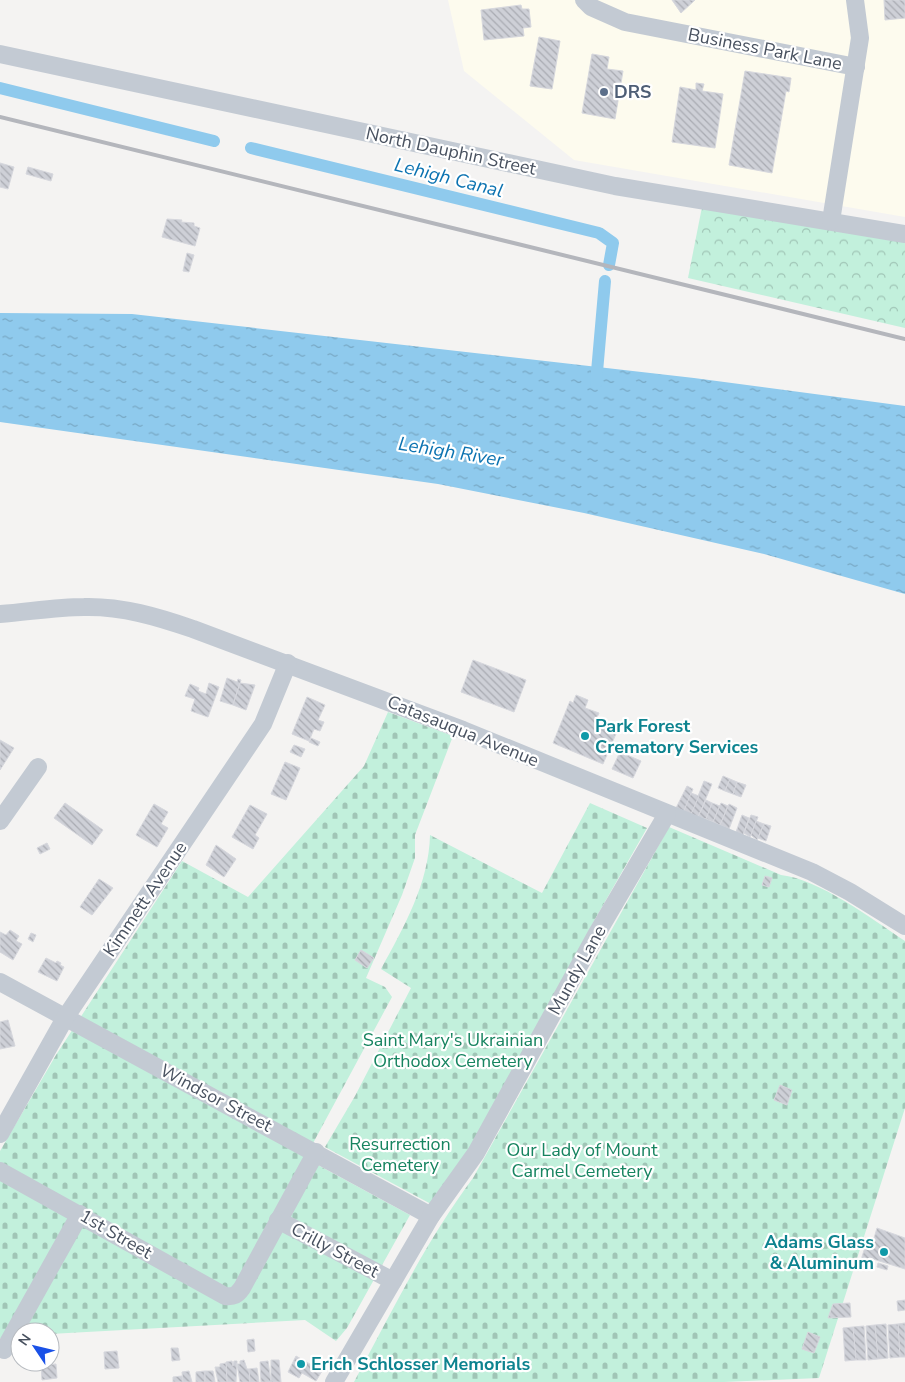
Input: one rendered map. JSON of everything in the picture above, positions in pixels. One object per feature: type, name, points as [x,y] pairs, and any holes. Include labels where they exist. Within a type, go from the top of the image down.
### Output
[{"type":"street","name":"Business Park Lane","points":[[584,0],[591,7],[625,22],[856,67],[830,221]]},
{"type":"street","points":[[855,0],[860,38],[856,67]]},
{"type":"street","name":"North Dauphin Street","points":[[0,54],[616,186],[905,234]]},
{"type":"street","name":"Catasauqua Avenue","points":[[0,614],[84,607],[137,612],[193,629],[463,730],[812,872],[850,892],[905,926]]},
{"type":"street","name":"Kimmett Avenue","points":[[0,1134],[65,1018],[263,724],[288,664]]},
{"type":"street","points":[[0,821],[38,767]]},
{"type":"street","name":"Mundy Lane","points":[[334,1382],[431,1216],[476,1153],[624,886],[667,814]]},
{"type":"street","name":"Windsor Street","points":[[0,982],[431,1216]]},
{"type":"street","name":"Crilly Street","points":[[231,1297],[242,1288],[316,1152]]},
{"type":"street","name":"1st Street","points":[[0,1171],[225,1296],[231,1297]]},
{"type":"street","points":[[4,1350],[80,1214]]},
{"type":"street","name":"Crilly Street","points":[[278,1220],[393,1281]]},
{"type":"shaded area","points":[[448,0],[905,0],[905,217],[574,160],[464,71]]},
{"type":"green space","points":[[702,207],[905,241],[905,328],[688,278]]},
{"type":"green space","points":[[388,712],[453,736],[415,835],[415,858],[402,895],[366,978],[385,987],[392,997],[305,1158],[410,1215],[347,1328],[336,1341],[305,1320],[60,1333],[60,1322],[10,1322],[10,1337],[0,1338],[0,1151],[56,1055],[182,861],[248,897],[364,766]]},
{"type":"green space","points":[[590,803],[647,828],[594,921],[491,1119],[431,1204],[325,1147],[355,1096],[411,988],[381,969],[414,904],[429,853],[430,835],[542,893]]},
{"type":"green space","name":"Our Lady of Mount Carmel Cemetery","points":[[669,827],[781,875],[812,884],[845,901],[905,941],[905,1108],[819,1378],[724,1382],[354,1382],[424,1252],[473,1178]]},
{"type":"water","name":"Lehigh River","points":[[0,313],[132,314],[694,378],[905,406],[905,594],[764,554],[584,513],[438,484],[0,422]]},
{"type":"building","points":[[672,0],[695,0],[681,13]]},
{"type":"building","points":[[884,0],[905,0],[905,18],[885,20]]},
{"type":"building","points":[[521,5],[522,9],[529,9],[531,27],[523,28],[524,36],[484,40],[481,10]]},
{"type":"building","points":[[539,37],[560,41],[552,89],[530,86]]},
{"type":"building","points":[[592,54],[609,57],[607,69],[623,71],[615,119],[582,113]]},
{"type":"building","points":[[745,71],[791,78],[789,92],[786,91],[772,173],[729,165]]},
{"type":"building","points":[[696,83],[704,84],[702,91],[723,94],[715,148],[672,142],[680,87],[696,90]]},
{"type":"building","points":[[0,163],[14,167],[8,189],[0,187]]},
{"type":"building","points":[[28,167],[53,174],[51,181],[26,174]]},
{"type":"building","points":[[167,219],[194,223],[194,226],[200,228],[195,246],[162,237]]},
{"type":"building","points":[[187,253],[194,255],[189,272],[183,271]]},
{"type":"building","points":[[473,660],[526,680],[514,712],[461,692]]},
{"type":"building","points":[[227,678],[237,682],[238,679],[241,680],[233,705],[220,701]]},
{"type":"building","points":[[209,683],[219,687],[208,717],[191,711],[195,699],[185,696],[190,684],[199,688],[198,691],[206,694]]},
{"type":"building","points":[[240,683],[255,685],[246,710],[233,705]]},
{"type":"building","name":"Park Forest Crematory Services","points":[[576,695],[588,700],[585,708],[599,713],[596,720],[617,726],[618,729],[603,764],[553,743],[570,701],[573,703]]},
{"type":"building","points":[[307,697],[325,705],[318,720],[324,722],[320,731],[314,729],[309,741],[292,734]]},
{"type":"building","points":[[311,738],[320,742],[318,746],[309,742]]},
{"type":"building","points":[[0,740],[14,748],[0,770]]},
{"type":"building","points":[[294,745],[305,749],[301,757],[290,752]]},
{"type":"building","points":[[620,752],[641,761],[633,778],[612,769]]},
{"type":"building","points":[[285,762],[300,768],[286,800],[271,794]]},
{"type":"building","points":[[723,776],[730,779],[725,791],[718,788]]},
{"type":"building","points":[[730,779],[737,782],[733,794],[725,791]]},
{"type":"building","points":[[704,781],[712,784],[698,817],[691,814]]},
{"type":"building","points":[[737,782],[746,785],[741,797],[733,794]]},
{"type":"building","points":[[687,786],[693,789],[684,811],[676,808]]},
{"type":"building","points":[[691,793],[699,796],[691,814],[684,811]]},
{"type":"building","points":[[706,800],[712,803],[706,819],[698,817]]},
{"type":"building","points":[[65,803],[103,830],[92,845],[54,818]]},
{"type":"building","points":[[712,803],[720,806],[713,822],[706,819]]},
{"type":"building","points":[[721,803],[728,806],[720,825],[713,822]]},
{"type":"building","points":[[154,804],[168,812],[161,824],[168,828],[157,847],[136,835]]},
{"type":"building","points":[[729,804],[737,808],[729,829],[720,825]]},
{"type":"building","points":[[250,805],[267,814],[255,835],[259,838],[253,849],[232,837]]},
{"type":"building","points":[[742,815],[749,818],[743,835],[736,832]]},
{"type":"building","points":[[751,815],[758,817],[750,837],[744,833]]},
{"type":"building","points":[[756,821],[764,824],[757,840],[751,835]]},
{"type":"building","points":[[764,824],[771,826],[766,841],[758,838]]},
{"type":"building","points":[[47,843],[50,849],[40,854],[37,848]]},
{"type":"building","points":[[216,845],[236,859],[224,877],[206,865]]},
{"type":"building","points":[[765,876],[772,878],[769,887],[762,885]]},
{"type":"building","points":[[99,879],[113,888],[92,915],[80,907]]},
{"type":"building","points":[[10,930],[19,936],[16,941],[22,944],[13,960],[0,952],[0,932],[6,935]]},
{"type":"building","points":[[31,933],[36,935],[33,942],[28,939]]},
{"type":"building","points":[[361,950],[374,958],[367,968],[355,960]]},
{"type":"building","points":[[46,958],[56,963],[57,961],[61,963],[60,965],[64,967],[57,981],[38,972]]},
{"type":"building","points":[[8,1020],[15,1046],[0,1049],[0,1022]]},
{"type":"building","points":[[780,1085],[792,1090],[787,1105],[774,1100]]},
{"type":"building","name":"Adams Glass & Aluminum","points":[[877,1228],[905,1238],[905,1269],[873,1259],[872,1265],[861,1260],[866,1244],[872,1245]]},
{"type":"building","points":[[878,1263],[888,1266],[887,1270],[877,1267]]},
{"type":"building","points":[[905,1300],[905,1310],[898,1311],[897,1301]]},
{"type":"building","points":[[850,1303],[851,1317],[828,1318],[833,1304]]},
{"type":"building","points":[[905,1323],[905,1357],[900,1357],[898,1324]]},
{"type":"building","points":[[886,1324],[888,1358],[878,1359],[875,1325]]},
{"type":"building","points":[[898,1324],[900,1357],[890,1358],[888,1325]]},
{"type":"building","points":[[875,1325],[878,1359],[868,1360],[866,1326]]},
{"type":"building","points":[[864,1326],[866,1360],[856,1360],[853,1327]]},
{"type":"building","points":[[853,1327],[856,1360],[845,1361],[843,1328]]},
{"type":"building","points":[[808,1332],[820,1337],[814,1353],[802,1349]]},
{"type":"building","points":[[254,1339],[255,1351],[248,1352],[247,1340]]},
{"type":"building","points":[[171,1348],[178,1348],[180,1360],[172,1361]]},
{"type":"building","points":[[117,1351],[119,1368],[105,1369],[104,1352]]},
{"type":"building","name":"Erich Schlosser Memorials","points":[[296,1356],[322,1371],[316,1381],[302,1373],[299,1378],[288,1372]]},
{"type":"building","points":[[244,1360],[247,1369],[249,1369],[250,1382],[240,1382],[237,1364]]},
{"type":"building","points":[[271,1360],[279,1360],[281,1382],[271,1382]]},
{"type":"building","points":[[232,1361],[233,1366],[234,1361],[237,1361],[236,1382],[227,1382],[226,1362]]},
{"type":"building","points":[[268,1361],[271,1382],[261,1382],[260,1362]]},
{"type":"building","points":[[226,1363],[227,1382],[218,1382],[215,1367],[220,1367],[220,1364]]},
{"type":"building","points":[[257,1368],[259,1382],[250,1382],[249,1369]]},
{"type":"building","points":[[189,1371],[192,1382],[183,1382],[182,1372]]},
{"type":"building","points":[[205,1371],[205,1382],[196,1382],[196,1372]]},
{"type":"building","points":[[205,1371],[213,1371],[215,1382],[205,1382]]},
{"type":"building","points":[[41,1372],[57,1372],[57,1378],[42,1380]]},
{"type":"building","points":[[182,1376],[183,1382],[173,1382],[173,1377]]},
{"type":"waterway","name":"Lehigh Canal","points":[[0,88],[214,141]]},
{"type":"waterway","name":"Lehigh Canal","points":[[251,148],[599,233],[613,243],[609,265]]},
{"type":"waterway","name":"Lehigh Canal","points":[[596,383],[605,281]]},
{"type":"railway","points":[[0,117],[905,339]]},
{"type":"place","name":"DRS","points":[[604,92]]},
{"type":"place","name":"Park Forest Crematory Services","points":[[585,736]]},
{"type":"place","name":"Adams Glass & Aluminum","points":[[884,1252]]},
{"type":"place","name":"Erich Schlosser Memorials","points":[[301,1364]]},
{"type":"park label","name":"Saint Mary's Ukrainian Orthodox Cemetery","points":[[453,1050]]},
{"type":"park label","name":"Resurrection Cemetery","points":[[400,1154]]}]
